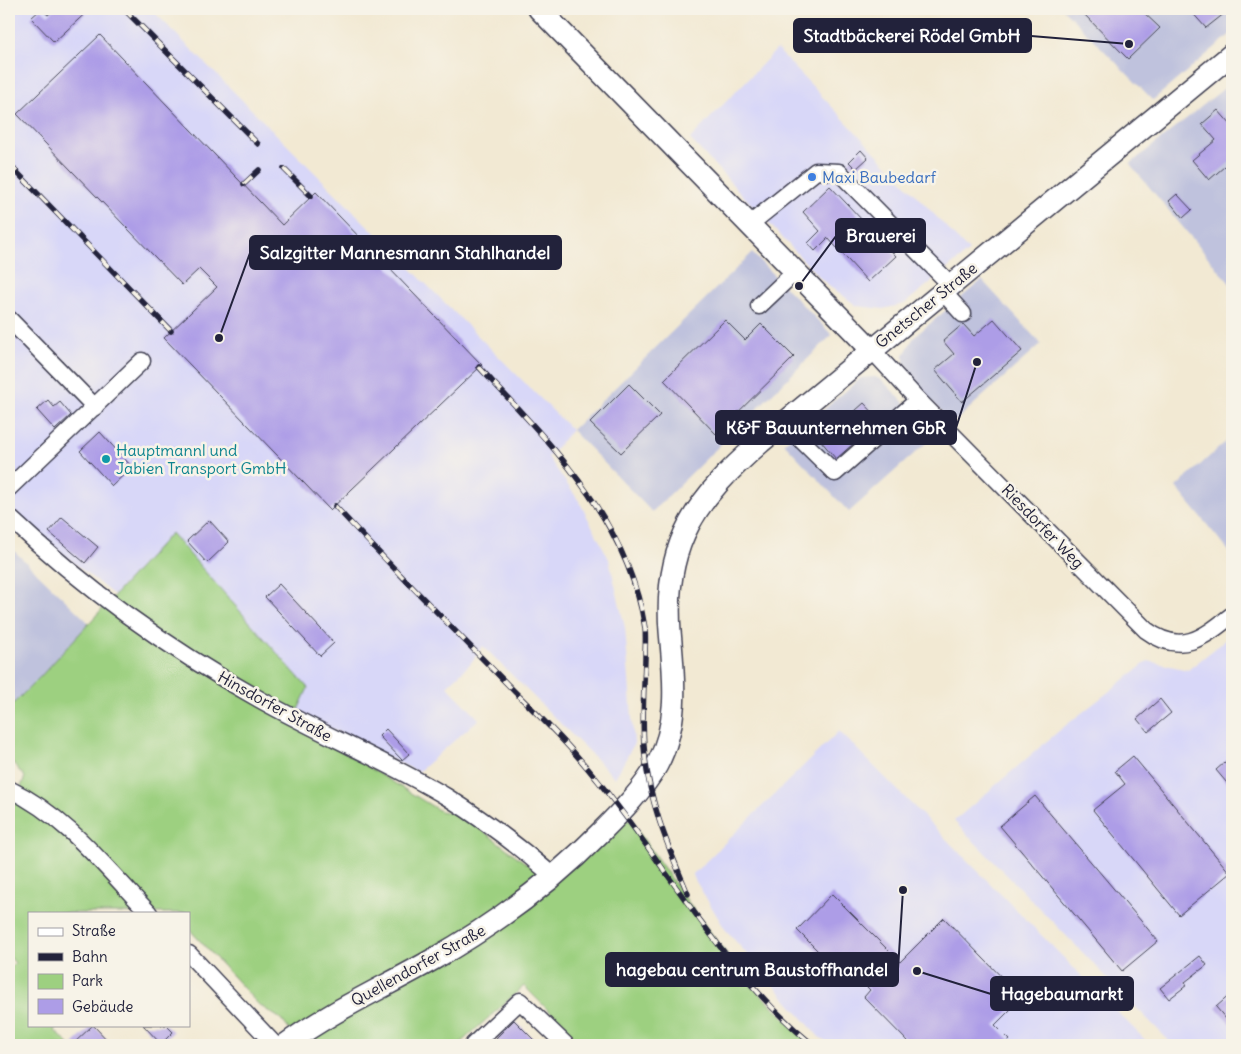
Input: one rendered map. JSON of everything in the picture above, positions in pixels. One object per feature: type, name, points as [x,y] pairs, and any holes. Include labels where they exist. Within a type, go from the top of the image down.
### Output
[{"type":"main road","name":"Gnetscher Straße","points":[[539,9],[796,270],[872,350],[1232,54]]},
{"type":"main road","name":"Quellendorfer Straße","points":[[285,1045],[342,1008],[408,974],[510,911],[554,876],[622,810],[648,780],[661,757],[670,730],[675,706],[670,595],[672,577],[681,540],[696,511],[715,484],[784,423],[872,350]]},
{"type":"street","points":[[750,224],[816,171],[839,172],[947,288],[963,314]]},
{"type":"street","points":[[759,306],[796,270]]},
{"type":"street","points":[[9,318],[95,407]]},
{"type":"street","name":"Riesdorfer Weg","points":[[872,350],[918,400],[1134,619],[1154,636],[1178,643],[1195,640],[1232,614]]},
{"type":"street","points":[[9,488],[142,362]]},
{"type":"street","points":[[784,423],[835,473],[918,400]]},
{"type":"street","name":"Hinsdorfer Straße","points":[[9,517],[103,597],[189,658],[289,715],[445,796],[478,818],[554,876]]},
{"type":"street","points":[[9,789],[46,809],[73,834],[148,912]]},
{"type":"street","points":[[190,955],[275,1045]]},
{"type":"street","points":[[480,1043],[520,1001],[566,1045]]},
{"type":"shaded area","points":[[9,9],[151,9],[572,430],[548,457],[579,501],[609,559],[625,628],[634,744],[615,778],[483,646],[470,664],[447,686],[479,719],[418,772],[297,712],[171,533],[114,595],[24,523],[9,507]]},
{"type":"shaded area","points":[[1063,9],[1232,9],[1232,33],[1153,100]]},
{"type":"shaded area","name":"Maxi Baubedarf","points":[[777,49],[969,251],[904,304],[883,309],[857,306],[822,280],[690,139]]},
{"type":"shaded area","points":[[1232,82],[1232,286],[1130,164]]},
{"type":"shaded area","points":[[752,253],[832,335],[652,512],[572,430]]},
{"type":"shaded area","points":[[982,280],[1041,344],[953,423],[905,375],[910,370],[904,363],[904,355],[914,337]]},
{"type":"shaded area","points":[[875,377],[883,381],[935,435],[849,512],[784,443],[861,378]]},
{"type":"shaded area","points":[[1232,436],[1232,555],[1176,487]]},
{"type":"shaded area","points":[[9,546],[89,623],[9,708]]},
{"type":"shaded area","points":[[1232,635],[1232,1045],[1173,1045],[954,821],[1060,730],[1148,661],[1188,670]]},
{"type":"shaded area","points":[[839,731],[1150,1045],[833,1045],[819,1037],[725,929],[692,875]]},
{"type":"green space","points":[[171,533],[308,688],[297,712],[339,749],[440,811],[462,815],[539,873],[621,821],[630,820],[695,912],[750,984],[812,1045],[583,1045],[524,986],[458,1045],[301,1045],[281,1019],[259,1005],[190,930],[190,912],[28,912],[28,1026],[57,1026],[54,1030],[70,1045],[9,1045],[9,969],[15,963],[9,956],[9,803],[14,804],[25,777],[9,759],[9,708],[41,676]]},
{"type":"building","points":[[41,9],[48,15],[55,9],[90,9],[54,42],[31,18]]},
{"type":"building","points":[[1079,9],[1140,9],[1160,28],[1128,59]]},
{"type":"building","points":[[1189,9],[1230,9],[1206,28]]},
{"type":"building","points":[[100,35],[282,225],[316,192],[482,365],[330,510],[164,338],[217,287],[199,269],[182,285],[17,114]]},
{"type":"building","points":[[1218,110],[1232,126],[1232,160],[1209,180],[1192,160],[1216,140],[1202,124]]},
{"type":"building","points":[[861,150],[868,158],[856,169],[849,162]]},
{"type":"building","points":[[830,186],[896,256],[868,282],[828,238],[815,251],[808,243],[820,231],[803,212]]},
{"type":"building","points":[[1177,194],[1192,210],[1183,218],[1169,201]]},
{"type":"building","points":[[994,319],[1022,351],[962,402],[935,370],[954,354],[943,341],[963,324],[974,336]]},
{"type":"building","points":[[725,320],[745,340],[761,324],[794,357],[716,434],[664,380]]},
{"type":"building","points":[[629,384],[660,415],[621,453],[590,423]]},
{"type":"building","points":[[48,400],[54,407],[60,402],[71,415],[55,430],[37,410]]},
{"type":"building","points":[[864,403],[880,420],[836,459],[821,441]]},
{"type":"building","name":"Hauptmannl und Jabien Transport GmbH","points":[[100,432],[132,467],[112,486],[80,451]]},
{"type":"building","points":[[62,517],[98,547],[85,563],[49,532]]},
{"type":"building","points":[[209,520],[229,542],[207,563],[187,541]]},
{"type":"building","points":[[279,584],[334,643],[320,656],[265,597]]},
{"type":"building","points":[[1160,699],[1171,713],[1148,732],[1137,719]]},
{"type":"building","points":[[386,729],[409,754],[402,760],[379,736]]},
{"type":"building","points":[[1133,756],[1230,873],[1179,915],[1093,810],[1125,784],[1115,771]]},
{"type":"building","points":[[1232,756],[1232,789],[1216,770]]},
{"type":"building","points":[[1035,796],[1158,941],[1122,971],[1000,826]]},
{"type":"building","points":[[832,894],[900,962],[944,918],[1022,998],[995,1025],[1010,1040],[1004,1045],[911,1045],[864,997],[870,990],[838,958],[832,965],[797,930]]},
{"type":"building","points":[[1200,956],[1207,965],[1185,982],[1187,985],[1169,999],[1160,988]]},
{"type":"building","points":[[1232,993],[1232,1026],[1216,1007]]},
{"type":"building","points":[[514,1020],[539,1045],[503,1045],[496,1038]]},
{"type":"building","points":[[94,1026],[112,1045],[72,1045]]},
{"type":"building","points":[[144,1026],[167,1026],[173,1032],[161,1044]]},
{"type":"railway","points":[[124,9],[258,144]]},
{"type":"railway","points":[[9,164],[171,331]]},
{"type":"railway","points":[[284,169],[311,196]]},
{"type":"railway","points":[[244,184],[259,170]]},
{"type":"railway","points":[[479,367],[533,425],[583,486],[604,518],[622,552],[636,589],[645,628],[643,735],[646,766],[660,822],[688,894]]},
{"type":"railway","points":[[335,506],[577,756],[607,792],[689,906],[747,980],[778,1014],[813,1045]]},
{"type":"place","name":"Stadtbäckerei Rödel GmbH","points":[[1129,44]]},
{"type":"place","name":"Maxi Baubedarf","points":[[812,177]]},
{"type":"place","name":"Brauerei","points":[[799,286]]},
{"type":"place","name":"Salzgitter Mannesmann Stahlhandel","points":[[219,338]]},
{"type":"place","name":"K&F Bauunternehmen GbR","points":[[977,362]]},
{"type":"place","name":"Hauptmannl und Jabien Transport GmbH","points":[[106,459]]},
{"type":"place","name":"hagebau centrum Baustoffhandel","points":[[903,890]]},
{"type":"place","name":"Hagebaumarkt","points":[[917,971]]}]
